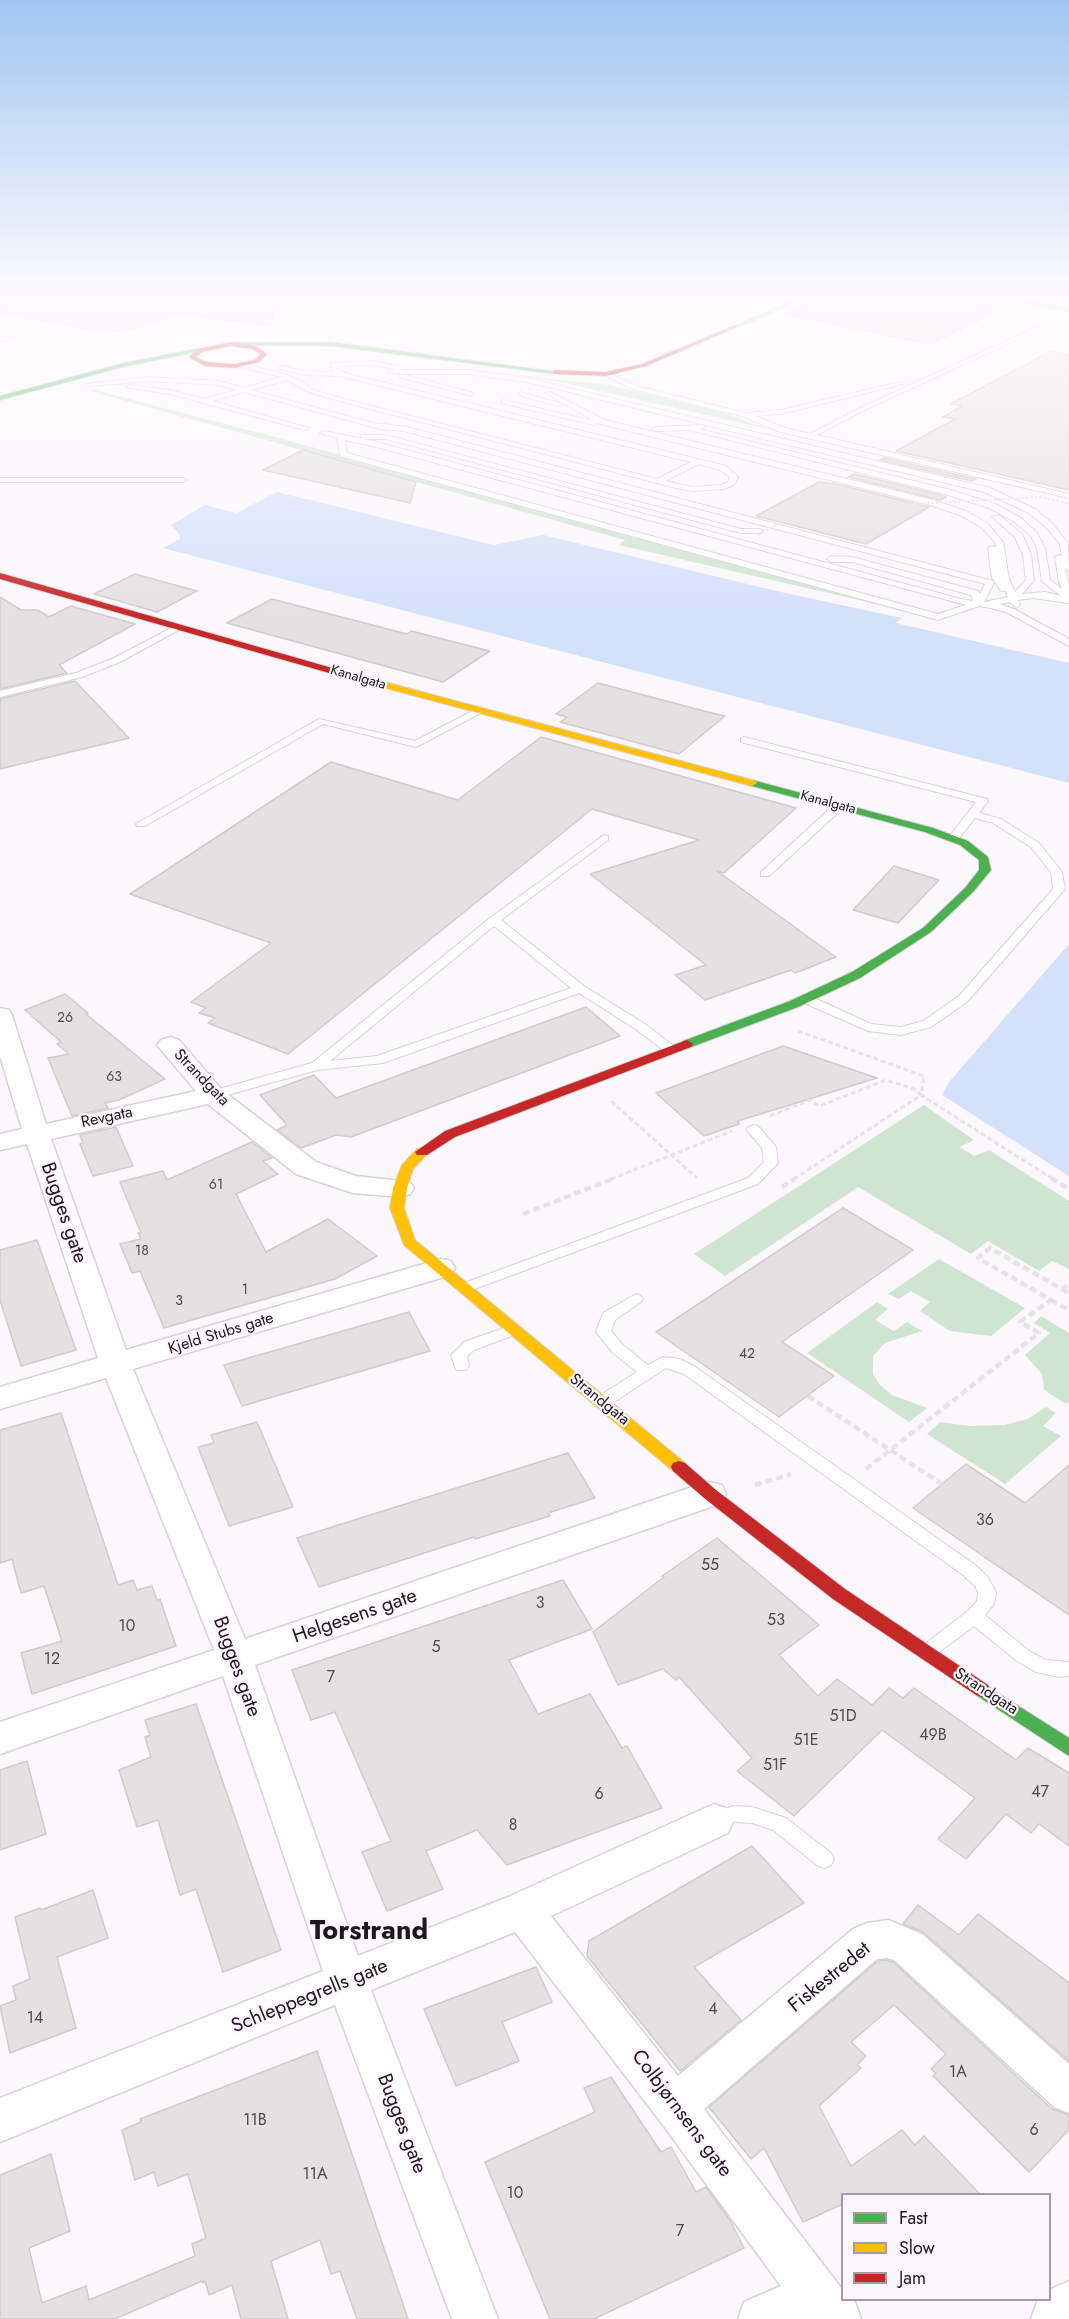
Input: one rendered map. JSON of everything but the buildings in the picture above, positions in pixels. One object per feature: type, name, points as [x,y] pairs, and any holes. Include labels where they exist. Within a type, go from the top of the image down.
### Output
[{"type":"main road","name":"Kanalgata","points":[[0,576],[480,710],[839,806],[964,843],[984,859],[985,870],[969,890],[927,930],[883,960],[806,999],[759,1018],[450,1134],[422,1152],[407,1168],[400,1188]]},
{"type":"main road","name":"Strandgata","points":[[400,1188],[397,1208],[409,1242],[512,1330],[602,1402],[710,1494],[839,1594],[1069,1748]]},
{"type":"street","name":"Bugges gate","points":[[0,1015],[36,1133],[116,1365],[235,1659],[347,1982],[475,2319]]},
{"type":"street","name":"Strandgata","points":[[170,1045],[213,1095],[306,1168],[353,1184],[400,1188]]},
{"type":"street","name":"Revgata","points":[[0,1142],[213,1095]]},
{"type":"street","name":"Kjeld Stubs gate","points":[[0,1398],[441,1269]]},
{"type":"street","name":"Helgesens gate","points":[[0,1738],[710,1494]]},
{"type":"street","name":"Schleppegrells gate","points":[[0,2120],[522,1910],[714,1821]]},
{"type":"street","name":"Colbjørnsens gate","points":[[522,1910],[675,2106],[826,2307]]},
{"type":"street","name":"Fiskestredet","points":[[675,2106],[867,1942],[888,1939],[908,1947],[1069,2092]]},
{"type":"street","points":[[1054,2319],[1069,2304]]},
{"type":"street","points":[[761,2319],[826,2307]]},
{"type":"lane","points":[[212,403],[304,428]]},
{"type":"lane","points":[[299,403],[985,586],[978,604]]},
{"type":"lane","points":[[355,403],[684,488],[723,487],[731,483],[734,477],[723,468],[459,403]]},
{"type":"lane","points":[[513,403],[570,410],[947,510],[976,526],[987,537],[992,547],[996,578],[1018,610],[1038,627]]},
{"type":"lane","points":[[527,403],[608,419],[952,504],[991,524],[1004,536],[1010,547]]},
{"type":"lane","points":[[555,403],[603,422],[953,508],[984,525],[1036,585],[1069,598]]},
{"type":"lane","points":[[557,403],[570,410]]},
{"type":"lane","points":[[624,403],[987,490],[1032,511],[1050,526],[1064,544],[1069,568]]},
{"type":"lane","points":[[697,403],[747,415],[780,429],[1069,496]]},
{"type":"lane","points":[[747,415],[781,412],[823,403]]},
{"type":"lane","points":[[811,436],[875,403]]},
{"type":"lane","points":[[374,425],[392,434],[980,590],[978,604]]},
{"type":"lane","points":[[636,426],[676,429],[951,489],[997,504],[1024,519],[1041,535],[1049,548],[1036,585],[1013,600]]},
{"type":"lane","points":[[676,429],[964,505],[998,523],[1011,536],[1036,585]]},
{"type":"lane","points":[[676,429],[974,502],[1011,521],[1026,536],[1033,548],[1036,585]]},
{"type":"lane","points":[[324,433],[341,437],[381,439],[970,596],[978,604]]},
{"type":"lane","points":[[341,437],[392,434]]},
{"type":"lane","points":[[341,437],[360,447],[952,608],[1046,595],[1069,598]]},
{"type":"lane","points":[[341,437],[343,454],[938,617],[978,604],[1011,611],[1069,643]]},
{"type":"lane","points":[[341,437],[386,437],[741,531],[759,533]]},
{"type":"lane","points":[[658,481],[698,462]]},
{"type":"lane","points":[[0,480],[183,480]]},
{"type":"lane","points":[[741,531],[748,537]]},
{"type":"lane","points":[[842,553],[852,560]]},
{"type":"lane","points":[[831,559],[852,560],[975,593],[978,604]]},
{"type":"lane","points":[[1012,562],[1036,585],[1069,598]]},
{"type":"lane","points":[[1013,600],[1036,585]]},
{"type":"lane","points":[[1013,600],[1036,585]]},
{"type":"lane","points":[[0,694],[79,675],[117,660],[180,627]]},
{"type":"lane","points":[[141,824],[322,721],[416,744],[480,710]]},
{"type":"lane","points":[[744,740],[983,801],[953,839]]},
{"type":"lane","points":[[765,874],[839,806]]},
{"type":"lane","points":[[806,999],[868,1028],[901,1031],[927,1024],[963,999],[1059,890],[1056,872],[1035,845],[997,821],[973,814]]},
{"type":"lane","points":[[316,1066],[494,920],[604,838]]},
{"type":"lane","points":[[494,920],[580,989],[641,1027],[671,1050]]},
{"type":"lane","points":[[213,1095],[316,1066],[379,1060],[580,989]]},
{"type":"lane","points":[[464,1288],[753,1181],[771,1163],[768,1147],[753,1129]]},
{"type":"lane","points":[[636,1299],[608,1317],[603,1332],[646,1372]]},
{"type":"lane","points":[[461,1366],[459,1355],[469,1346],[512,1330]]},
{"type":"lane","points":[[602,1402],[663,1362],[675,1363],[689,1370],[831,1471],[981,1581],[987,1592],[985,1604],[974,1616],[927,1653]]},
{"type":"lane","points":[[974,1616],[1023,1656],[1042,1667],[1069,1669]]},
{"type":"lane","points":[[714,1821],[734,1814],[752,1815],[779,1824],[824,1859]]},
{"type":"path","points":[[913,504],[1041,497],[1069,504]]},
{"type":"path","points":[[759,533],[781,522]]},
{"type":"path","points":[[759,1018],[924,1076],[921,1095]]},
{"type":"path","points":[[766,1118],[810,1100],[819,1106],[886,1080],[914,1089],[1069,1189]]},
{"type":"path","points":[[606,1097],[716,1196]]},
{"type":"path","points":[[523,1214],[733,1130]]},
{"type":"path","points":[[1069,1293],[990,1248],[978,1258],[1069,1310]]},
{"type":"path","points":[[1062,1289],[1069,1284]]},
{"type":"path","points":[[745,1489],[799,1471],[865,1470],[1039,1333],[1020,1322],[1051,1300]]},
{"type":"path","points":[[808,1396],[942,1484]]},
{"type":"green space","points":[[134,403],[146,403],[279,438],[907,611],[619,545],[625,540]]},
{"type":"green space","points":[[654,403],[685,403],[722,412],[768,429]]},
{"type":"green space","points":[[924,1105],[974,1140],[960,1147],[974,1156],[989,1150],[1069,1201],[1069,1269],[1052,1261],[1039,1271],[988,1241],[971,1254],[858,1187],[725,1276],[694,1254]]},
{"type":"green space","points":[[939,1259],[1025,1308],[991,1336],[950,1331],[920,1311],[930,1302],[911,1291],[899,1299],[888,1294]]},
{"type":"green space","points":[[877,1302],[888,1309],[875,1320],[894,1331],[907,1322],[922,1331],[885,1343],[873,1356],[873,1374],[879,1384],[892,1395],[927,1408],[909,1422],[807,1353]]},
{"type":"green space","points":[[1041,1316],[1069,1333],[1069,1402],[1066,1404],[1044,1390],[1042,1374],[1025,1355],[1050,1333],[1034,1323]]},
{"type":"green space","points":[[1046,1407],[1056,1413],[1043,1426],[1061,1436],[1005,1484],[927,1434],[940,1422],[970,1426],[1004,1425],[1028,1419]]},
{"type":"water","points":[[277,492],[494,545],[543,535],[781,592],[902,618],[896,623],[1069,663],[1069,783],[163,548],[180,539],[179,534],[171,525],[205,505],[236,513]]},
{"type":"water","points":[[1069,944],[1069,1176],[942,1095],[949,1082]]},
{"type":"traffic: fast","points":[[687,1044],[794,1004],[856,975],[927,930],[969,890],[985,870],[984,859],[964,843],[929,830],[752,783]]},
{"type":"traffic: fast","points":[[982,1690],[1069,1748]]},
{"type":"traffic: slow","points":[[336,672],[752,783]]},
{"type":"traffic: slow","points":[[422,1152],[407,1168],[400,1188],[397,1208],[409,1242],[679,1467]]},
{"type":"traffic: jam","points":[[0,576],[336,672]]},
{"type":"traffic: jam","points":[[422,1152],[450,1134],[687,1044]]},
{"type":"traffic: jam","points":[[679,1467],[710,1494],[839,1594],[982,1690]]},
{"type":"district","name":"Torstrand","points":[[369,1932]]}]
